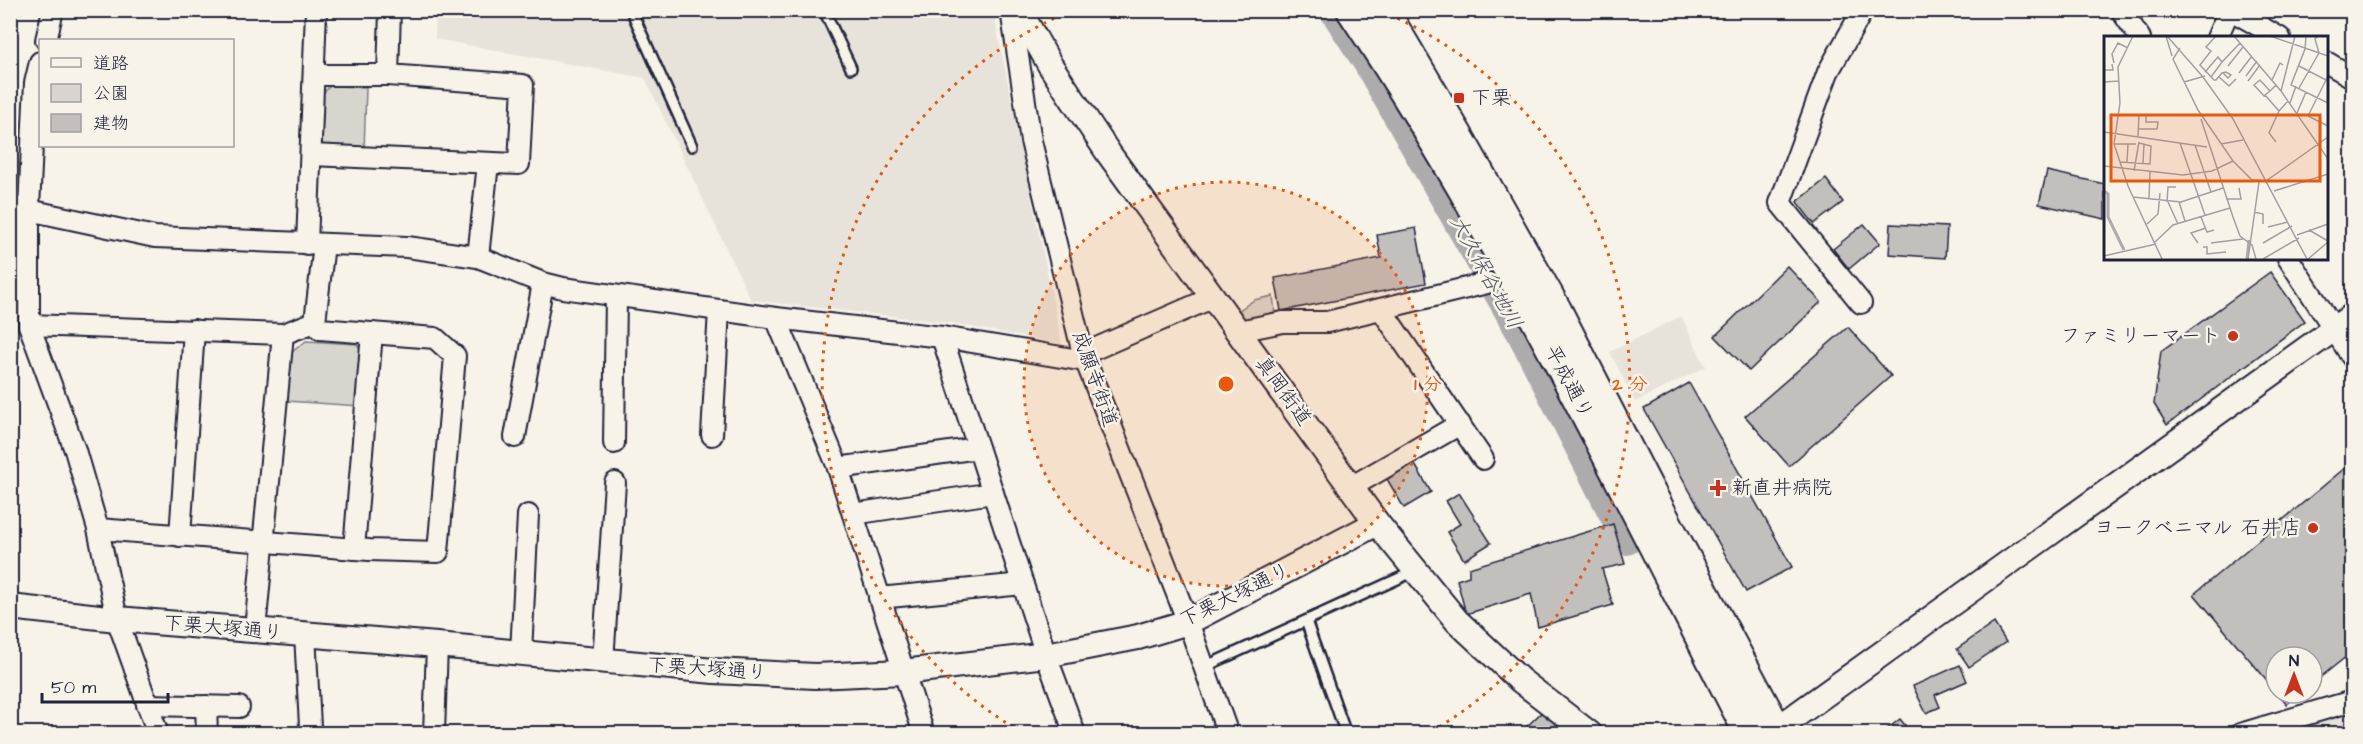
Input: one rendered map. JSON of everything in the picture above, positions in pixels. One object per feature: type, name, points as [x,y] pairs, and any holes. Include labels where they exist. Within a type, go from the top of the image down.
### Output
[{"type":"main road","name":"平成通り","points":[[1352,10],[1468,196],[1565,373],[1769,732]]},
{"type":"main road","name":"平成通り","points":[[1383,10],[1556,310],[1769,732]]},
{"type":"street","points":[[46,39],[53,10]]},
{"type":"street","points":[[98,529],[354,549],[438,552],[454,356],[435,338],[320,329],[315,322],[316,244],[311,155],[316,10]]},
{"type":"street","points":[[388,75],[390,10]]},
{"type":"street","name":"成願寺街道","points":[[1011,10],[1031,141],[1084,357],[1188,622],[1227,734]]},
{"type":"street","name":"真岡街道","points":[[1019,10],[1050,65],[1109,154],[1377,523],[1456,621],[1488,652],[1553,707],[1590,734]]},
{"type":"street","points":[[1861,303],[1780,203],[1828,72],[1863,10]]},
{"type":"street","points":[[2121,10],[2139,36]]},
{"type":"street","points":[[2218,36],[2230,10],[2276,36]]},
{"type":"street","points":[[2327,63],[2352,77]]},
{"type":"street","points":[[39,67],[20,207],[29,325],[75,450],[98,529],[117,619],[158,734]]},
{"type":"street","points":[[311,155],[519,164],[523,85],[388,75],[314,75]]},
{"type":"street","points":[[478,257],[488,163]]},
{"type":"street","points":[[20,207],[155,237],[407,247],[478,257],[543,283],[616,297],[1084,357],[1214,297]]},
{"type":"street","points":[[2290,260],[2343,322],[2352,357]]},
{"type":"street","points":[[514,437],[543,283]]},
{"type":"street","points":[[1239,331],[1283,322],[1327,322],[1487,283]]},
{"type":"street","points":[[614,443],[616,297]]},
{"type":"street","points":[[1381,309],[1483,459]]},
{"type":"street","points":[[712,435],[719,310]]},
{"type":"street","points":[[776,318],[838,468],[924,734]]},
{"type":"street","points":[[29,325],[283,334],[315,322]]},
{"type":"street","points":[[1769,732],[2343,322]]},
{"type":"street","points":[[180,536],[194,330]]},
{"type":"street","points":[[354,549],[372,333]]},
{"type":"street","points":[[255,630],[283,334]]},
{"type":"street","points":[[942,337],[1046,655],[1075,734]]},
{"type":"street","points":[[1351,487],[1460,424]]},
{"type":"street","points":[[838,468],[978,448]]},
{"type":"street","points":[[603,661],[615,483]]},
{"type":"street","points":[[853,514],[993,493]]},
{"type":"street","points":[[521,653],[528,515]]},
{"type":"street","name":"下栗大塚通り","points":[[10,607],[117,619],[437,645],[714,671],[815,675],[903,672],[1046,655],[1138,636],[1188,622],[1377,523]]},
{"type":"street","points":[[879,598],[1023,584]]},
{"type":"street","points":[[305,634],[310,726]]},
{"type":"street","points":[[434,734],[437,645]]},
{"type":"street","points":[[2240,734],[2352,701]]},
{"type":"street","points":[[147,705],[239,707]]},
{"type":"street","points":[[206,706],[207,734]]},
{"type":"lane","points":[[631,10],[692,146]]},
{"type":"lane","points":[[824,10],[851,68]]},
{"type":"lane","points":[[1204,667],[1415,571]]},
{"type":"lane","points":[[1306,621],[1346,734]]},
{"type":"shaded area","points":[[436,11],[993,11],[1062,344],[951,323],[751,300],[645,78],[435,39]]},
{"type":"shaded area","points":[[1681,316],[1706,367],[1635,402],[1610,352]]},
{"type":"shaded area","points":[[2352,709],[2352,733],[2262,734]]},
{"type":"green space","points":[[330,86],[366,87],[364,153],[327,151],[320,143],[321,95]]},
{"type":"green space","points":[[1273,296],[1276,321],[1248,325],[1238,311],[1254,300]]},
{"type":"green space","points":[[306,341],[357,344],[364,355],[360,406],[287,401],[292,352]]},
{"type":"building","points":[[2047,171],[2104,184],[2104,219],[2039,204]]},
{"type":"building","points":[[1826,179],[1843,202],[1814,224],[1797,202]]},
{"type":"building","points":[[1864,224],[1880,243],[1849,269],[1833,249]]},
{"type":"building","points":[[1891,224],[1947,227],[1945,258],[1889,254]]},
{"type":"building","points":[[1416,228],[1426,283],[1281,311],[1275,278],[1381,258],[1377,235]]},
{"type":"building","points":[[1787,266],[1821,302],[1749,371],[1715,336]]},
{"type":"building","name":"ファミリーマート","points":[[2270,272],[2305,321],[2167,425],[2154,404],[2161,351]]},
{"type":"building","points":[[1848,327],[1891,376],[1789,466],[1745,416]]},
{"type":"building","name":"新直井病院","points":[[1689,383],[1792,567],[1746,592],[1644,409]]},
{"type":"building","name":"ヨークベニマル 石井店","points":[[2352,462],[2352,652],[2324,674],[2324,645],[2264,645],[2264,677],[2194,594]]},
{"type":"building","points":[[1414,463],[1431,492],[1404,508],[1387,479]]},
{"type":"building","points":[[1459,493],[1491,543],[1464,560],[1447,532],[1460,524],[1446,501]]},
{"type":"building","points":[[1613,524],[1625,564],[1602,569],[1613,605],[1538,627],[1531,594],[1466,614],[1457,580],[1469,576],[1469,568]]},
{"type":"building","points":[[1994,623],[2006,642],[1969,667],[1957,649]]},
{"type":"building","points":[[1960,665],[1967,681],[1935,695],[1940,707],[1926,713],[1913,686]]},
{"type":"building","points":[[1547,707],[1586,734],[1519,734]]},
{"type":"building","points":[[1900,719],[1912,734],[1881,734]]},
{"type":"waterway","name":"大久保谷地川","points":[[1334,10],[1368,63],[1521,332],[1627,540]]},
{"type":"place","name":"下栗","points":[[1459,98]]},
{"type":"place","name":"ファミリーマート","points":[[2233,336]]},
{"type":"place","name":"新直井病院","points":[[1718,488]]},
{"type":"place","name":"ヨークベニマル 石井店","points":[[2313,528]]}]
